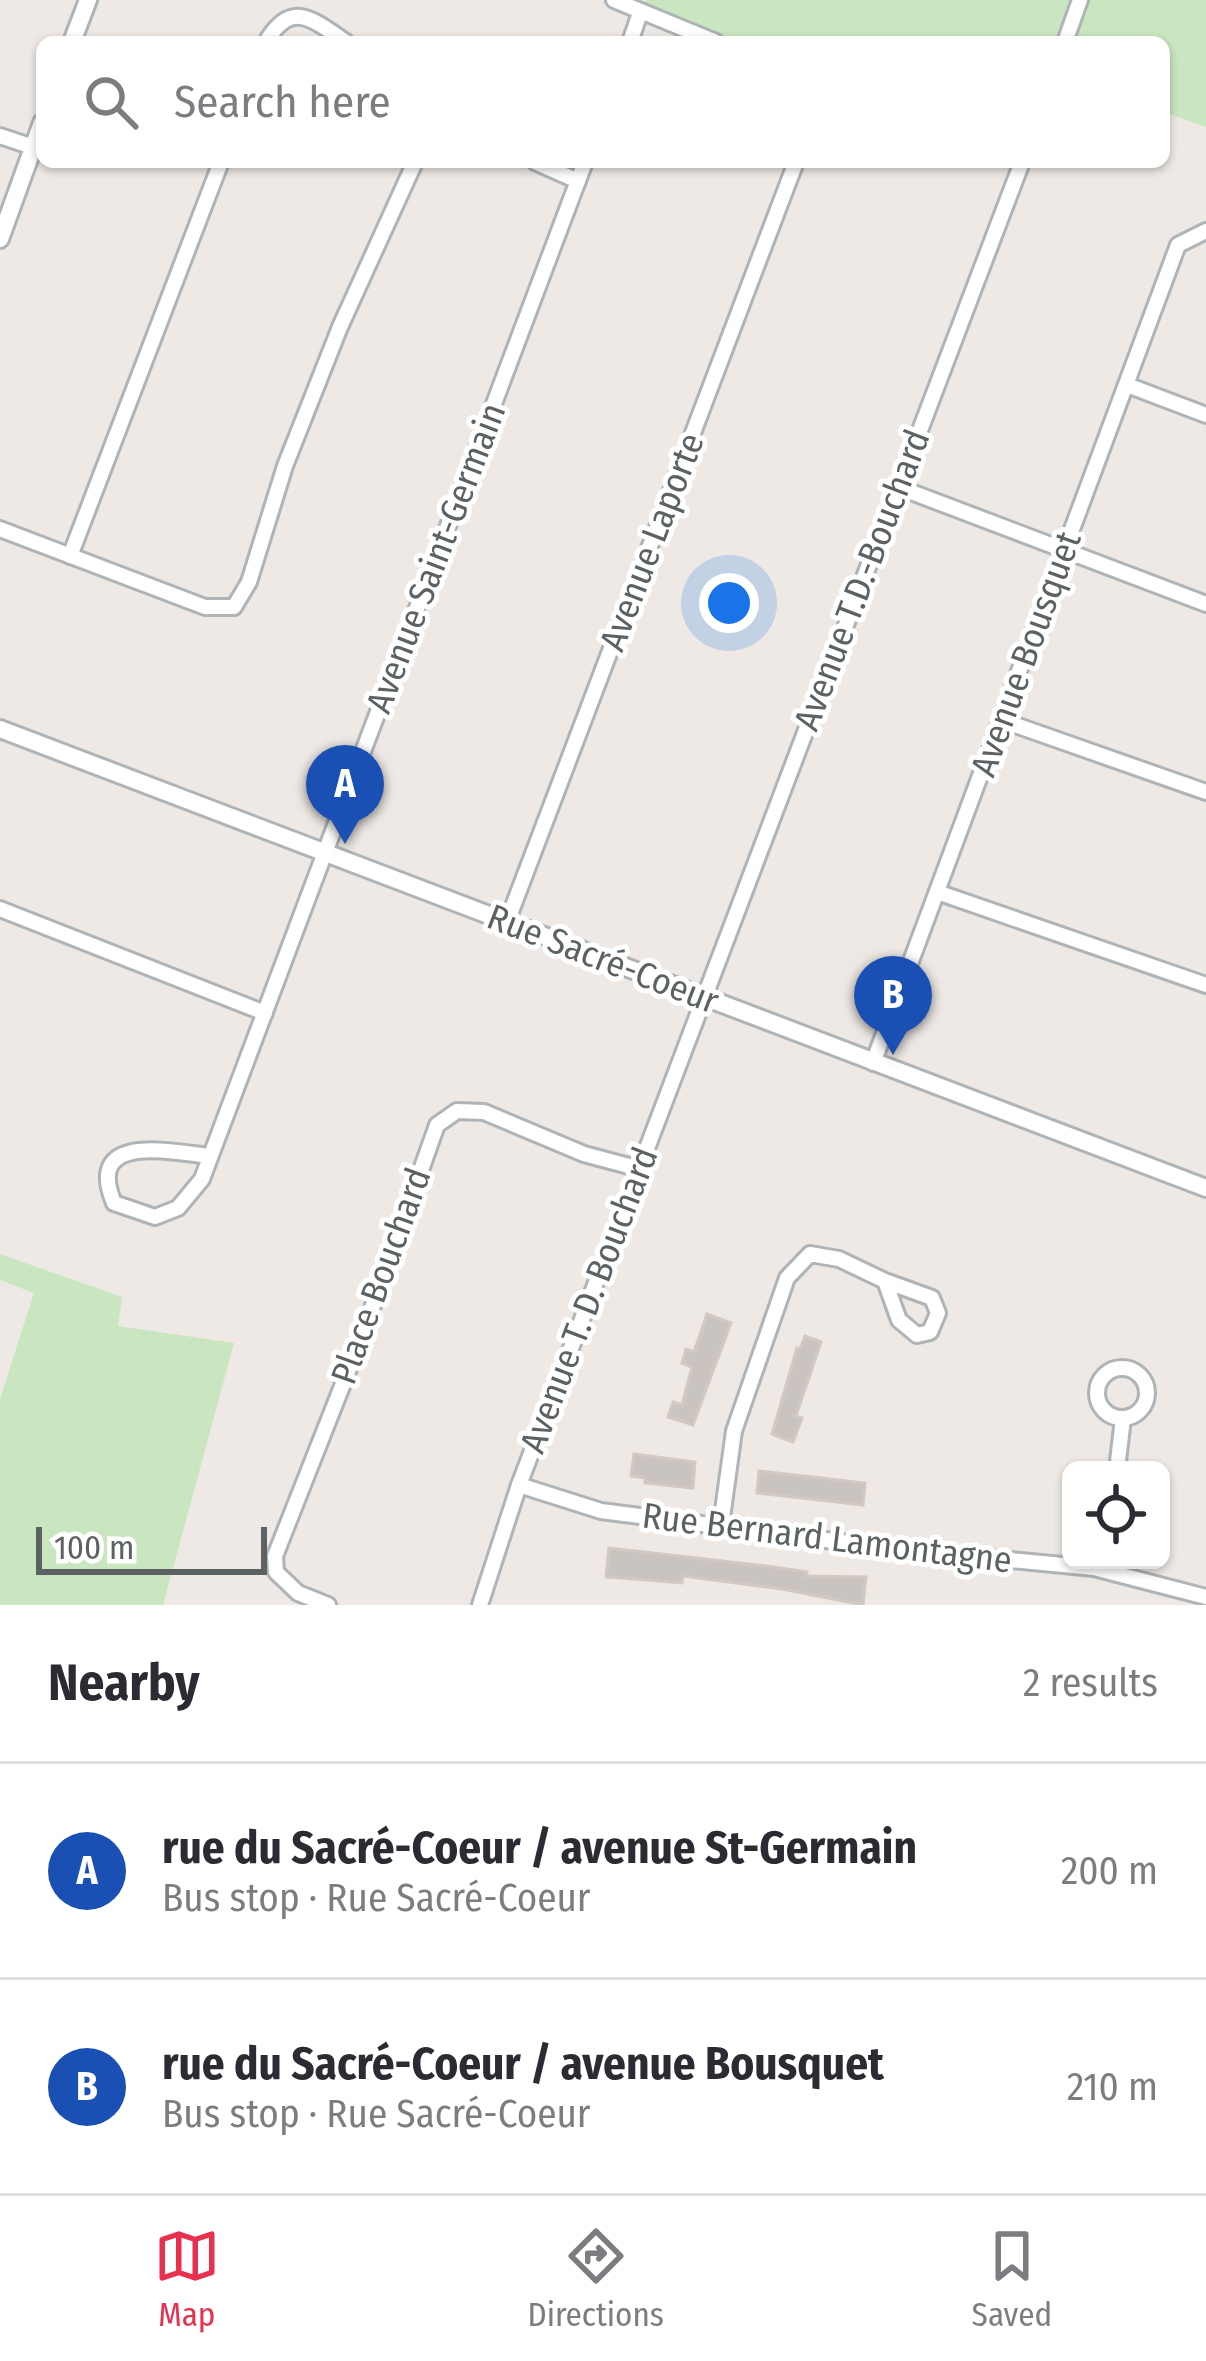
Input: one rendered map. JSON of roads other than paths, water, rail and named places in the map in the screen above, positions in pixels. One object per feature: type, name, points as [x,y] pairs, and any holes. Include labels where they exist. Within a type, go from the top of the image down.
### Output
[{"type":"street","points":[[74,36],[88,0]]},
{"type":"street","points":[[614,0],[700,36]]},
{"type":"street","points":[[1067,36],[1080,0]]},
{"type":"street","points":[[269,36],[278,20],[290,12],[304,13],[337,36]]},
{"type":"street","points":[[632,36],[640,13]]},
{"type":"street","points":[[0,136],[33,147]]},
{"type":"street","points":[[0,239],[36,139]]},
{"type":"street","points":[[70,556],[219,168]]},
{"type":"street","points":[[0,530],[205,607],[234,607],[249,582],[285,466],[340,327],[412,168]]},
{"type":"street","points":[[549,168],[578,181]]},
{"type":"street","name":"Avenue Saint-Germain","points":[[210,1156],[146,1149],[122,1154],[110,1167],[106,1183],[114,1203],[155,1217],[178,1208],[194,1192],[210,1156],[265,1012],[583,168]]},
{"type":"street","name":"Avenue Laporte","points":[[507,922],[794,168]]},
{"type":"street","name":"Avenue T.D.-Bouchard","points":[[703,997],[1020,168]]},
{"type":"street","name":"Avenue Bousquet","points":[[873,1063],[1178,245],[1206,231]]},
{"type":"street","points":[[1127,385],[1206,415]]},
{"type":"street","points":[[898,487],[1206,604]]},
{"type":"street","points":[[1001,720],[1206,791]]},
{"type":"street","name":"Rue Sacré-Coeur","points":[[0,729],[1206,1188]]},
{"type":"street","points":[[937,892],[1206,985]]},
{"type":"street","points":[[0,909],[265,1012]]},
{"type":"street","name":"Avenue T. D. Bouchard","points":[[480,1605],[519,1485],[703,997]]},
{"type":"street","name":"Place Bouchard","points":[[328,1605],[298,1593],[276,1572],[275,1556],[437,1125],[457,1111],[484,1112],[584,1154],[640,1169]]},
{"type":"street","points":[[721,1525],[734,1431],[787,1278],[810,1254],[839,1259],[885,1281]]},
{"type":"street","points":[[1118,1461],[1123,1418]]},
{"type":"street","name":"Rue Bernard Lamontagne","points":[[519,1485],[601,1511],[895,1549],[1062,1562]]},
{"type":"street","name":"Rue Bernard Lamontagne","points":[[1112,1569],[1206,1597]]},
{"type":"place","name":"rue du Sacré-Coeur / avenue St-Germain","points":[[345,844]]},
{"type":"place","name":"rue du Sacré-Coeur / avenue Bousquet","points":[[893,1055]]}]
